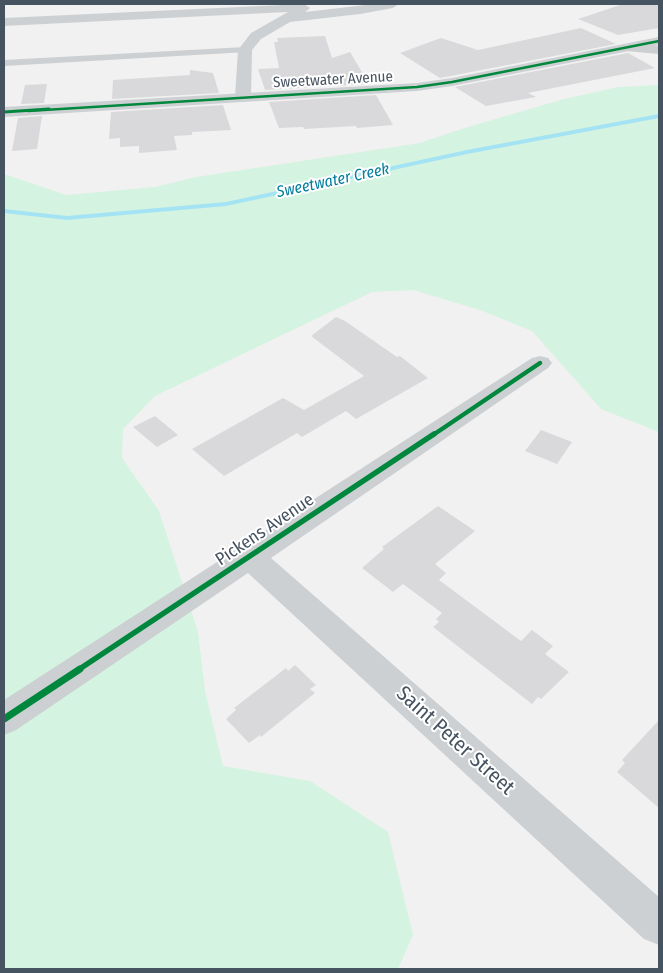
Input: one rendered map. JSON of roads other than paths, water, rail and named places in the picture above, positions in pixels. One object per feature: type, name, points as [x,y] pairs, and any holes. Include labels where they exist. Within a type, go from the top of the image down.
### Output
[{"type":"street","points":[[221,4],[237,10]]},
{"type":"street","points":[[329,4],[360,10]]},
{"type":"street","points":[[290,18],[360,10],[393,4]]},
{"type":"street","points":[[4,22],[308,6]]},
{"type":"street","points":[[243,97],[244,50],[256,36],[308,6]]},
{"type":"street","name":"Sweetwater Avenue","points":[[4,112],[398,89],[435,85],[659,41]]},
{"type":"street","points":[[631,48],[659,50]]},
{"type":"street","name":"Pickens Avenue","points":[[4,719],[540,363]]},
{"type":"street","name":"Saint Peter Street","points":[[250,557],[659,924]]},
{"type":"lane","points":[[4,63],[244,50]]},
{"type":"waterway","name":"Sweetwater Creek","points":[[4,211],[67,218],[226,204],[467,152],[659,116]]}]
